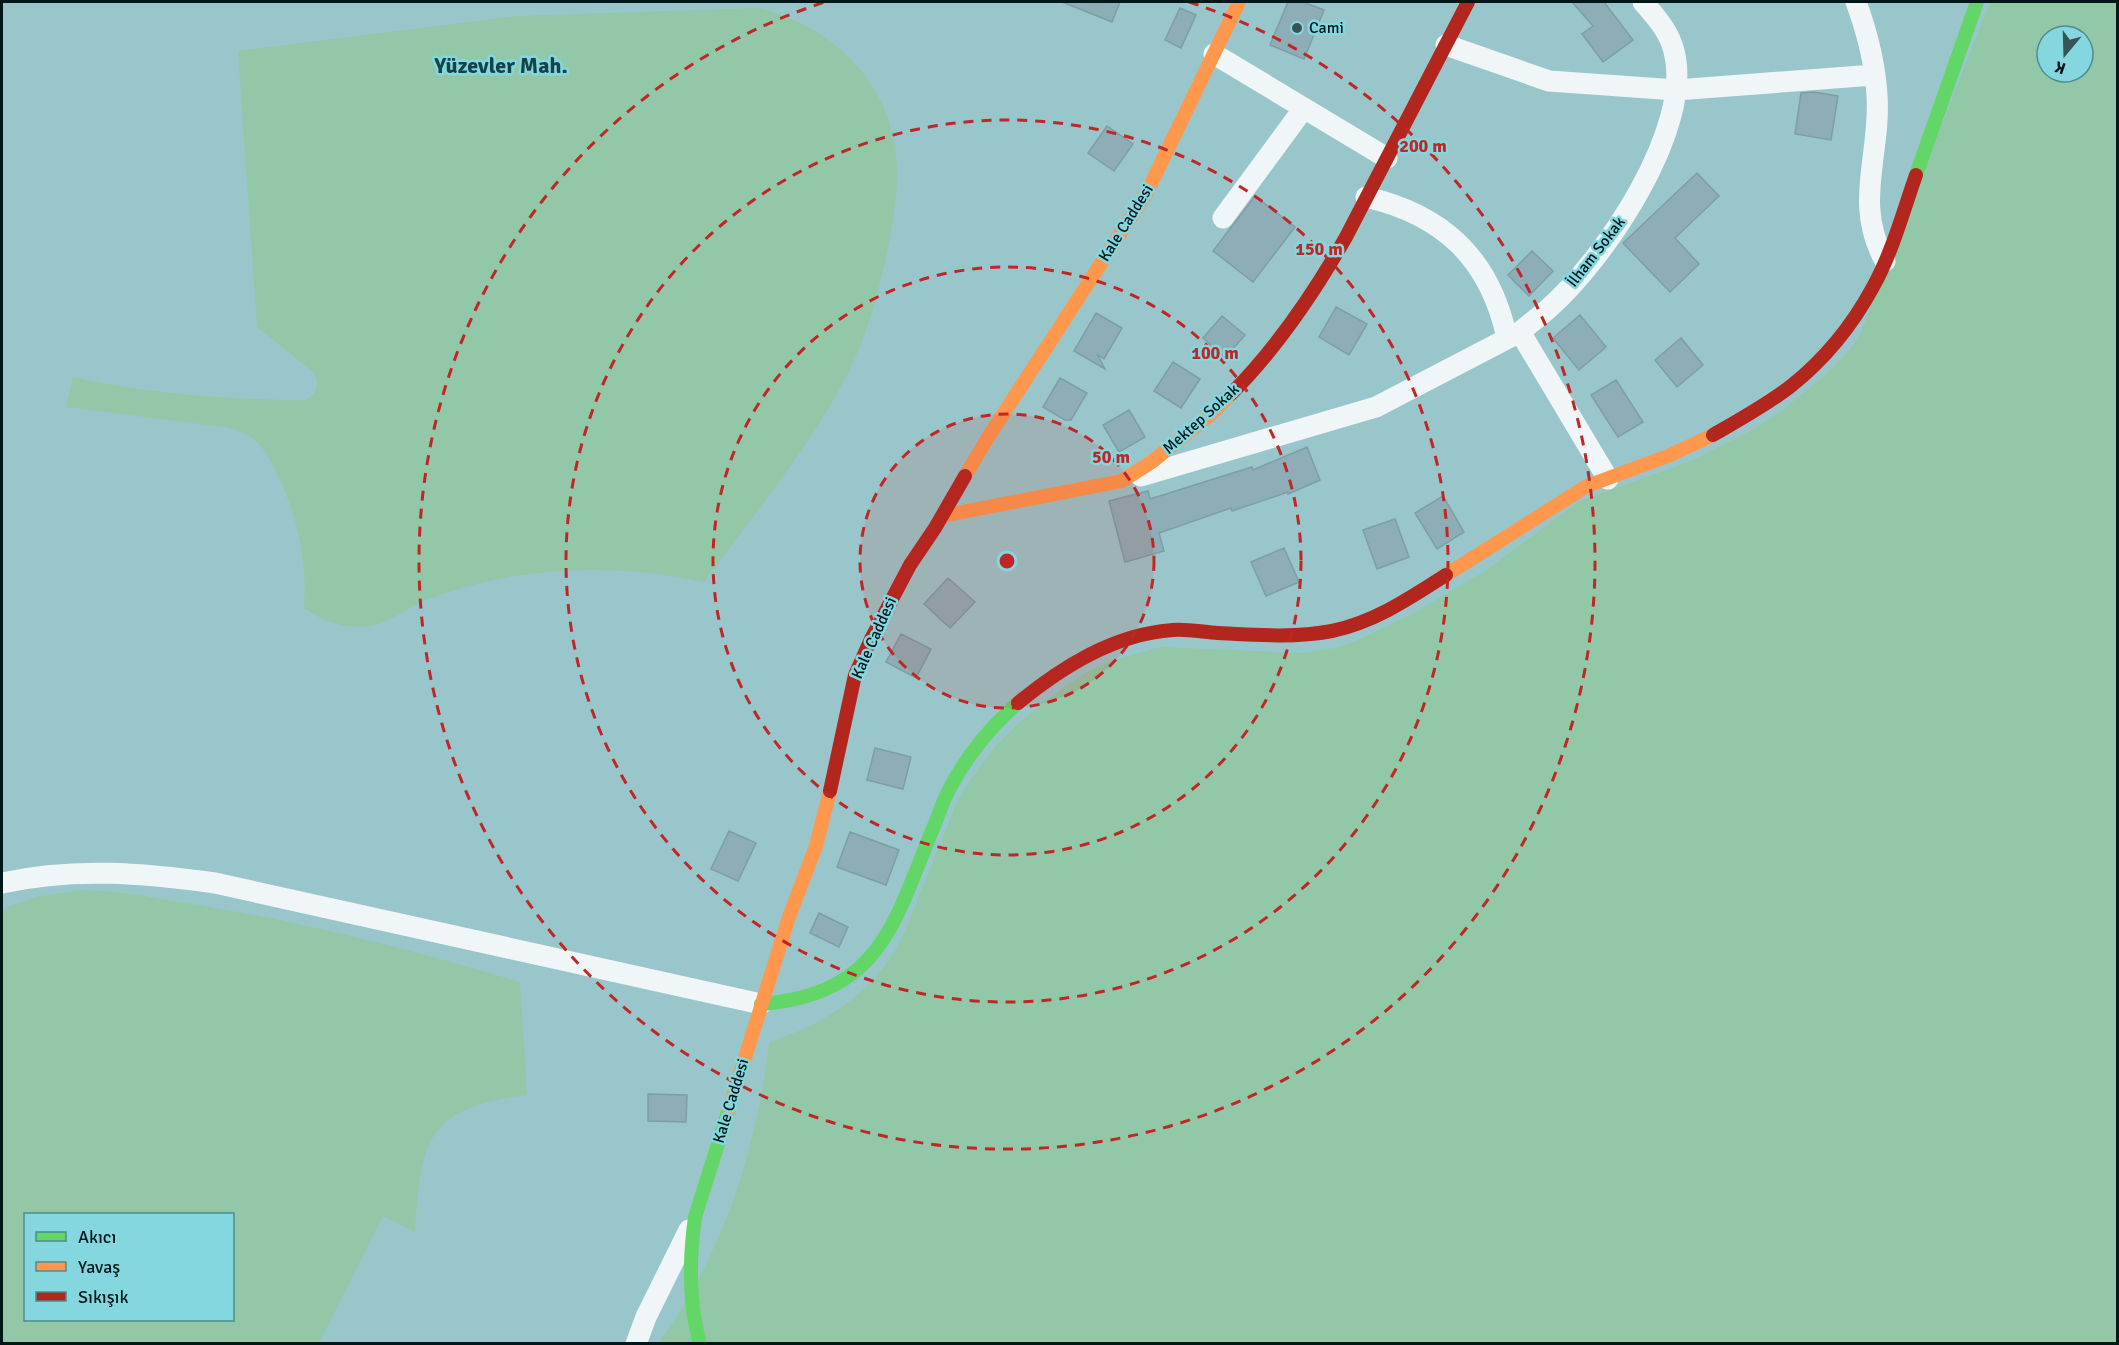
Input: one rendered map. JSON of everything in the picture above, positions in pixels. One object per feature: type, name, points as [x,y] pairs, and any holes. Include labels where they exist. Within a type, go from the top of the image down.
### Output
[{"type":"street","name":"Kale Caddesi","points":[[700,1344],[690,1291],[691,1244],[695,1217],[789,917],[803,882],[826,809],[855,675],[888,603],[987,439],[1146,194],[1239,2]]},
{"type":"street","name":"Mektep Sokak","points":[[942,516],[1122,482],[1183,439],[1211,414],[1273,347],[1306,303],[1346,237],[1468,2]]},
{"type":"street","name":"İlham Sokak","points":[[1122,482],[1376,407],[1513,335],[1549,309],[1601,249],[1635,200],[1658,153],[1671,114],[1677,77],[1674,50],[1660,21],[1643,2]]},
{"type":"street","points":[[1856,2],[1871,48],[1877,96],[1877,124],[1869,210],[1874,237],[1885,261]]},
{"type":"street","points":[[2,883],[41,875],[79,873],[143,875],[215,883],[762,1004],[781,1003],[818,995],[851,976],[881,946],[892,928],[949,789],[974,748],[997,723],[1045,682],[1064,669],[1126,639],[1157,632],[1173,630],[1302,635],[1353,626],[1394,608],[1587,486],[1668,456],[1745,417],[1790,387],[1810,370],[1845,332],[1861,309],[1885,261],[1977,2]]},
{"type":"street","points":[[1446,45],[1549,81],[1676,90],[1874,75]]},
{"type":"street","points":[[1214,54],[1387,158]]},
{"type":"street","points":[[1223,218],[1304,108]]},
{"type":"street","points":[[1366,197],[1408,209],[1445,231],[1474,261],[1491,288],[1503,318],[1513,335],[1608,479]]},
{"type":"street","points":[[636,1344],[646,1317],[695,1217]]},
{"type":"green space","points":[[1990,2],[2117,2],[2117,1343],[658,1344],[681,1310],[701,1274],[719,1237],[733,1200],[756,1122],[769,1042],[809,1026],[845,1005],[876,976],[889,960],[903,934],[959,797],[997,744],[1022,720],[1068,684],[1089,671],[1111,661],[1160,647],[1301,653],[1335,648],[1356,641],[1414,613],[1488,569],[1578,502],[1696,459],[1757,427],[1780,412],[1822,378],[1849,351],[1860,335]]},
{"type":"green space","points":[[759,8],[787,17],[812,29],[835,45],[855,64],[872,86],[885,110],[893,137],[897,167],[896,201],[875,303],[846,377],[797,456],[704,582],[639,572],[606,570],[540,573],[475,584],[443,594],[374,625],[359,627],[335,623],[304,608],[303,559],[293,513],[272,464],[253,439],[239,431],[223,427],[66,407],[73,377],[160,392],[248,399],[306,400],[317,388],[313,372],[257,327],[238,51],[516,16]]},
{"type":"green space","points":[[81,890],[125,893],[279,920],[360,938],[520,982],[527,1095],[493,1101],[468,1109],[449,1120],[435,1134],[426,1151],[421,1173],[415,1232],[383,1216],[319,1343],[2,1343],[2,909],[35,897]]},
{"type":"building","points":[[1062,2],[1120,2],[1112,22]]},
{"type":"building","name":"Cami","points":[[1288,2],[1303,2],[1324,10],[1304,59],[1270,45]]},
{"type":"building","points":[[1572,2],[1604,2],[1633,40],[1603,62],[1582,34],[1593,26]]},
{"type":"building","points":[[1180,8],[1196,15],[1181,48],[1165,40]]},
{"type":"building","points":[[1814,92],[1838,96],[1831,140],[1795,134],[1801,93]]},
{"type":"building","points":[[1107,126],[1133,144],[1114,171],[1088,153]]},
{"type":"building","points":[[1697,173],[1719,196],[1675,238],[1699,264],[1670,292],[1623,243]]},
{"type":"building","points":[[1255,196],[1295,227],[1253,282],[1213,251]]},
{"type":"building","points":[[1532,251],[1553,271],[1529,296],[1508,275]]},
{"type":"building","points":[[1336,307],[1367,324],[1349,355],[1319,337]]},
{"type":"building","points":[[1096,313],[1122,328],[1104,359],[1097,354],[1105,369],[1074,351]]},
{"type":"building","points":[[1580,315],[1606,347],[1579,370],[1553,338]]},
{"type":"building","points":[[1222,316],[1245,335],[1225,358],[1203,338]]},
{"type":"building","points":[[1681,338],[1703,365],[1677,387],[1655,360]]},
{"type":"building","points":[[1173,362],[1200,379],[1181,408],[1154,391]]},
{"type":"building","points":[[1060,378],[1087,393],[1071,420],[1065,420],[1043,407]]},
{"type":"building","points":[[1616,380],[1643,422],[1618,437],[1591,395]]},
{"type":"building","points":[[1129,410],[1145,437],[1119,452],[1103,425]]},
{"type":"building","points":[[1307,447],[1320,480],[1288,494],[1288,492],[1232,511],[1231,508],[1159,533],[1164,551],[1125,562],[1109,501],[1148,491],[1150,499],[1252,467],[1253,470]]},
{"type":"building","points":[[1443,496],[1464,532],[1437,549],[1415,513]]},
{"type":"building","points":[[1395,519],[1409,557],[1377,569],[1363,530]]},
{"type":"building","points":[[1284,548],[1299,582],[1266,596],[1251,562]]},
{"type":"building","points":[[948,578],[975,602],[950,628],[924,604]]},
{"type":"building","points":[[901,634],[931,649],[916,678],[886,662]]},
{"type":"building","points":[[875,748],[911,757],[903,789],[867,780]]},
{"type":"building","points":[[729,831],[756,843],[738,881],[711,869]]},
{"type":"building","points":[[850,832],[899,850],[886,885],[837,867]]},
{"type":"building","points":[[819,913],[848,927],[839,947],[810,933]]},
{"type":"building","points":[[648,1094],[687,1095],[686,1122],[648,1121]]},
{"type":"traffic: fast","points":[[1916,175],[1977,2]]},
{"type":"traffic: fast","points":[[761,1004],[802,997],[833,985],[858,969],[878,947],[894,922],[943,802],[956,776],[980,742],[1018,703]]},
{"type":"traffic: fast","points":[[700,1344],[692,1297],[693,1233],[695,1217],[729,1109]]},
{"type":"traffic: slow","points":[[965,476],[1146,194],[1239,2]]},
{"type":"traffic: slow","points":[[942,516],[1122,481],[1153,461],[1211,414],[1231,394]]},
{"type":"traffic: slow","points":[[1446,575],[1587,486],[1668,456],[1713,435]]},
{"type":"traffic: slow","points":[[729,1109],[789,917],[816,846],[830,791]]},
{"type":"traffic: jam","points":[[1231,394],[1279,339],[1334,258],[1468,2]]},
{"type":"traffic: jam","points":[[1713,435],[1791,386],[1837,340],[1857,314],[1880,274],[1916,175]]},
{"type":"traffic: jam","points":[[830,791],[855,675],[910,565],[935,528],[965,476]]},
{"type":"traffic: jam","points":[[1018,703],[1071,665],[1090,654],[1130,638],[1178,630],[1275,635],[1304,635],[1332,631],[1363,622],[1446,575]]},
{"type":"place","name":"Cami","points":[[1297,28]]},
{"type":"district","name":"Yüzevler Mah.","points":[[501,65]]}]
